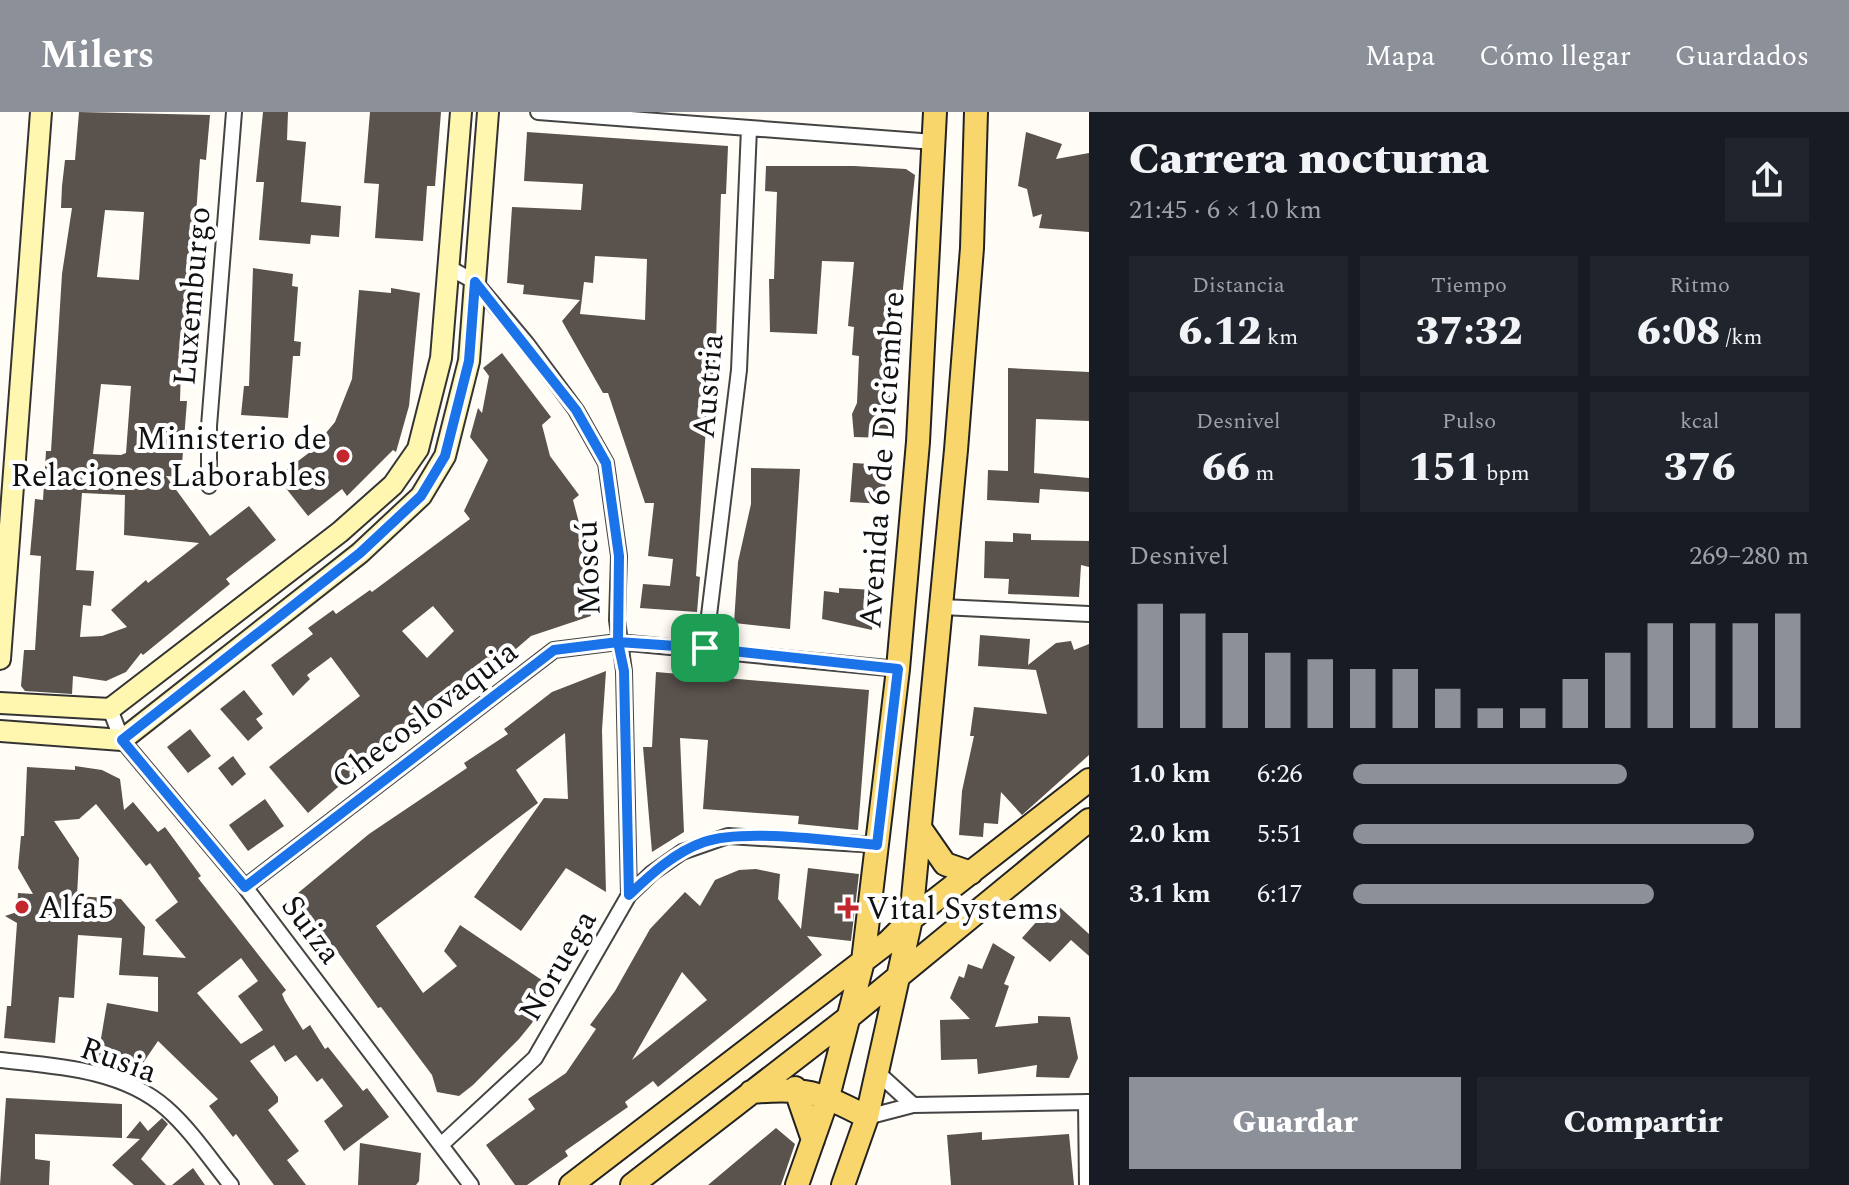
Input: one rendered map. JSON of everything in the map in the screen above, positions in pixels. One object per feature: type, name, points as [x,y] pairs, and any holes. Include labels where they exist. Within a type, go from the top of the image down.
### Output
[{"type":"main road","name":"Avenida 6 de Diciembre","points":[[797,1185],[828,1097],[863,961],[898,669],[918,442],[935,112]]},
{"type":"main road","points":[[843,1185],[867,1117],[911,919],[942,607],[972,248],[976,112]]},
{"type":"main road","points":[[571,1185],[863,961],[911,919],[1089,780]]},
{"type":"main road","points":[[632,1185],[849,1017],[1089,820]]},
{"type":"main road","points":[[920,828],[945,864],[971,873]]},
{"type":"main road","points":[[749,1092],[795,1088],[828,1097],[867,1117]]},
{"type":"main road","points":[[795,1088],[813,1140]]},
{"type":"street","points":[[0,659],[41,112]]},
{"type":"street","name":"Luxemburgo","points":[[209,486],[209,426],[234,112]]},
{"type":"street","points":[[0,703],[110,709],[340,532],[393,485],[418,449],[441,358],[461,112]]},
{"type":"street","points":[[0,731],[122,740],[360,553],[421,496],[445,456],[469,361],[488,112]]},
{"type":"street","points":[[538,112],[934,142]]},
{"type":"street","name":"Austria","points":[[705,648],[739,370],[749,128]]},
{"type":"street","points":[[448,267],[475,282]]},
{"type":"street","name":"Moscú","points":[[475,282],[576,410],[606,463],[619,556],[618,642],[624,671],[629,895]]},
{"type":"street","points":[[942,607],[1089,614]]},
{"type":"street","name":"Checoslovaquia","points":[[245,887],[554,650],[618,642],[898,669]]},
{"type":"street","name":"Suiza","points":[[110,709],[122,740],[245,887],[471,1185]]},
{"type":"street","name":"Noruega","points":[[442,1144],[535,1058],[629,895],[652,873],[682,852],[728,836],[877,845]]},
{"type":"street","name":"Rusia","points":[[0,1060],[81,1069],[133,1088],[164,1106],[194,1137],[231,1185]]},
{"type":"street","points":[[878,1073],[913,1105]]},
{"type":"street","points":[[867,1117],[913,1105],[1088,1102],[1087,1185]]},
{"type":"building","points":[[79,112],[210,115],[206,160],[200,159],[195,229],[199,229],[194,289],[201,289],[197,335],[182,334],[180,401],[187,401],[181,477],[166,476],[210,536],[249,506],[276,540],[226,579],[230,584],[143,655],[141,653],[126,672],[106,681],[73,676],[72,694],[25,691],[21,686],[24,650],[35,650],[41,556],[30,555],[35,499],[43,500],[46,451],[51,451],[62,274],[72,208],[61,208],[62,186],[65,160],[75,160]],"holes":[[[105,210],[144,212],[139,280],[97,277]],[[101,384],[131,386],[126,453],[93,454]],[[82,493],[125,495],[124,535],[199,543],[148,583],[146,580],[111,610],[127,627],[102,636],[80,637],[83,605],[91,606],[94,571],[76,570]]]},
{"type":"building","points":[[263,112],[288,112],[287,140],[306,142],[301,202],[341,206],[339,237],[311,235],[310,244],[259,240],[264,182],[256,182]]},
{"type":"building","points":[[370,112],[441,112],[435,186],[427,186],[423,241],[375,238],[379,184],[364,183]]},
{"type":"building","points":[[527,132],[728,146],[726,194],[721,194],[714,399],[708,398],[696,576],[700,577],[697,612],[640,608],[643,584],[670,586],[673,559],[648,556],[654,503],[645,503],[608,393],[603,393],[562,321],[580,300],[523,294],[524,285],[507,283],[512,207],[581,210],[583,184],[524,181]],"holes":[[[595,256],[647,259],[645,320],[580,314],[584,282],[593,283]]]},
{"type":"building","points":[[1026,132],[1062,144],[1056,159],[1089,153],[1089,232],[1039,228],[1042,214],[1033,217],[1027,189],[1018,186]]},
{"type":"building","points":[[766,166],[906,169],[915,175],[897,345],[898,395],[890,395],[888,438],[854,437],[852,414],[857,403],[859,356],[852,355],[854,327],[848,326],[854,262],[822,261],[817,334],[770,332],[769,279],[774,279],[777,192],[765,191]]},
{"type":"building","points":[[253,268],[293,274],[292,286],[298,287],[294,341],[301,342],[300,356],[293,356],[288,418],[241,415],[244,386],[249,386]]},
{"type":"building","points":[[391,288],[420,293],[409,406],[396,452],[393,450],[347,496],[342,489],[308,516],[277,477],[310,452],[335,422],[352,379],[359,290],[391,293]]},
{"type":"building","points":[[502,353],[551,417],[542,425],[550,456],[579,495],[573,500],[596,587],[588,589],[593,608],[589,609],[591,616],[531,636],[473,686],[374,756],[308,813],[269,767],[360,696],[331,657],[307,675],[310,679],[293,696],[271,665],[313,634],[308,628],[333,610],[336,614],[370,590],[372,592],[470,519],[464,511],[488,460],[470,437],[478,408],[482,413],[489,376],[483,368]],"holes":[[[433,606],[454,631],[427,658],[402,631]]]},
{"type":"building","points":[[1008,368],[1089,372],[1089,421],[1036,419],[1034,473],[1089,478],[1089,492],[1040,489],[1039,503],[987,500],[988,470],[1008,471]]},
{"type":"building","points":[[853,463],[887,465],[884,504],[850,502]]},
{"type":"building","points":[[751,468],[800,469],[790,629],[734,623],[738,562],[751,504]]},
{"type":"building","points":[[1013,533],[1031,534],[1031,540],[1089,541],[1089,567],[1081,565],[1079,597],[1008,594],[1009,579],[984,578],[985,541],[1013,542]]},
{"type":"building","points":[[839,588],[874,590],[872,630],[822,619],[824,591],[839,593]]},
{"type":"building","points":[[980,635],[1030,639],[1028,665],[1056,643],[1071,641],[1074,650],[1089,644],[1089,755],[1022,815],[1001,792],[998,824],[984,823],[983,837],[959,835],[962,791],[974,736],[970,736],[974,707],[1047,714],[1036,670],[978,666]]},
{"type":"building","points":[[606,671],[602,730],[606,892],[566,868],[521,931],[474,897],[544,798],[568,799],[565,733],[516,770],[538,803],[376,926],[423,993],[457,966],[444,951],[460,925],[558,991],[519,1039],[473,1085],[459,1096],[437,1092],[432,1075],[337,951],[292,898],[369,834],[467,768],[464,763],[508,734],[504,729],[552,692]]},
{"type":"building","points":[[656,672],[869,690],[858,830],[798,824],[799,816],[703,809],[708,740],[680,738],[684,832],[652,852],[643,747],[652,747]]},
{"type":"building","points":[[244,690],[263,714],[256,719],[263,728],[248,741],[220,709]]},
{"type":"building","points":[[190,729],[211,756],[188,773],[167,747]]},
{"type":"building","points":[[233,756],[246,774],[232,786],[218,768]]},
{"type":"building","points":[[75,766],[102,770],[120,779],[124,810],[133,802],[158,832],[165,827],[201,876],[198,878],[286,990],[282,994],[303,1030],[310,1025],[325,1049],[328,1047],[363,1091],[367,1088],[389,1117],[344,1151],[324,1121],[343,1106],[322,1078],[317,1082],[296,1055],[285,1062],[274,1045],[250,1061],[278,1097],[278,1102],[268,1110],[299,1151],[287,1160],[306,1185],[274,1185],[236,1134],[233,1137],[209,1106],[218,1099],[158,1041],[143,1063],[98,1056],[107,1003],[158,1012],[158,977],[119,975],[122,938],[78,935],[74,998],[59,997],[55,1043],[4,1038],[7,1006],[11,1006],[17,923],[5,916],[17,912],[18,893],[33,894],[18,868],[21,836],[24,836],[27,767],[75,770]],"holes":[[[96,804],[146,866],[150,863],[178,902],[155,920],[186,958],[143,955],[145,927],[121,899],[77,896],[79,858],[54,821],[79,819]],[[241,958],[258,981],[238,996],[263,1030],[241,1044],[197,993]]]},
{"type":"building","points":[[265,799],[284,826],[248,851],[229,825]]},
{"type":"building","points":[[808,868],[859,874],[851,941],[807,936],[822,955],[658,1087],[653,1081],[625,1102],[628,1107],[565,1151],[568,1156],[527,1185],[515,1185],[486,1145],[535,1109],[528,1099],[566,1073],[596,1029],[590,1025],[615,991],[650,929],[685,892],[700,906],[715,880],[739,870],[756,869],[780,874],[778,899],[801,929]],"holes":[[[682,972],[707,1000],[632,1060]]]},
{"type":"building","points":[[1054,902],[1089,934],[1089,956],[1071,940],[1050,962],[1022,938]]},
{"type":"building","points":[[993,943],[1015,957],[1004,984],[1009,986],[995,1027],[1038,1023],[1038,1016],[1070,1017],[1078,1058],[1069,1078],[1036,1077],[1037,1065],[978,1074],[977,1059],[941,1060],[940,1020],[970,1019],[950,998],[959,976],[964,978],[968,964],[982,969]]},
{"type":"building","points":[[6,1098],[122,1104],[122,1138],[35,1134],[35,1159],[50,1161],[49,1185],[0,1185]]},
{"type":"building","points":[[162,1118],[168,1124],[141,1159],[166,1185],[134,1185],[112,1165],[140,1139],[126,1138],[140,1121],[148,1131]]},
{"type":"building","points":[[776,1128],[795,1144],[781,1185],[708,1185]]},
{"type":"building","points":[[982,1132],[982,1140],[1069,1134],[1074,1185],[951,1185],[947,1135]]},
{"type":"building","points":[[360,1143],[421,1153],[419,1181],[416,1185],[358,1185]]},
{"type":"building","points":[[193,1168],[205,1185],[172,1185]]},
{"type":"place","name":"Ministerio de Relaciones Laborables","points":[[343,456]]},
{"type":"place","name":"Alfa5","points":[[22,907]]},
{"type":"place","name":"Vital Systems","points":[[848,908]]},
{"type":"route","points":[[705,648],[618,642],[619,556],[606,463],[576,410],[527,344],[475,282],[469,361],[445,456],[421,496],[360,553],[122,740],[245,887],[554,650],[618,642],[624,671],[629,895],[652,873],[682,852],[703,842],[728,836],[877,845],[898,669],[705,648]]}]
